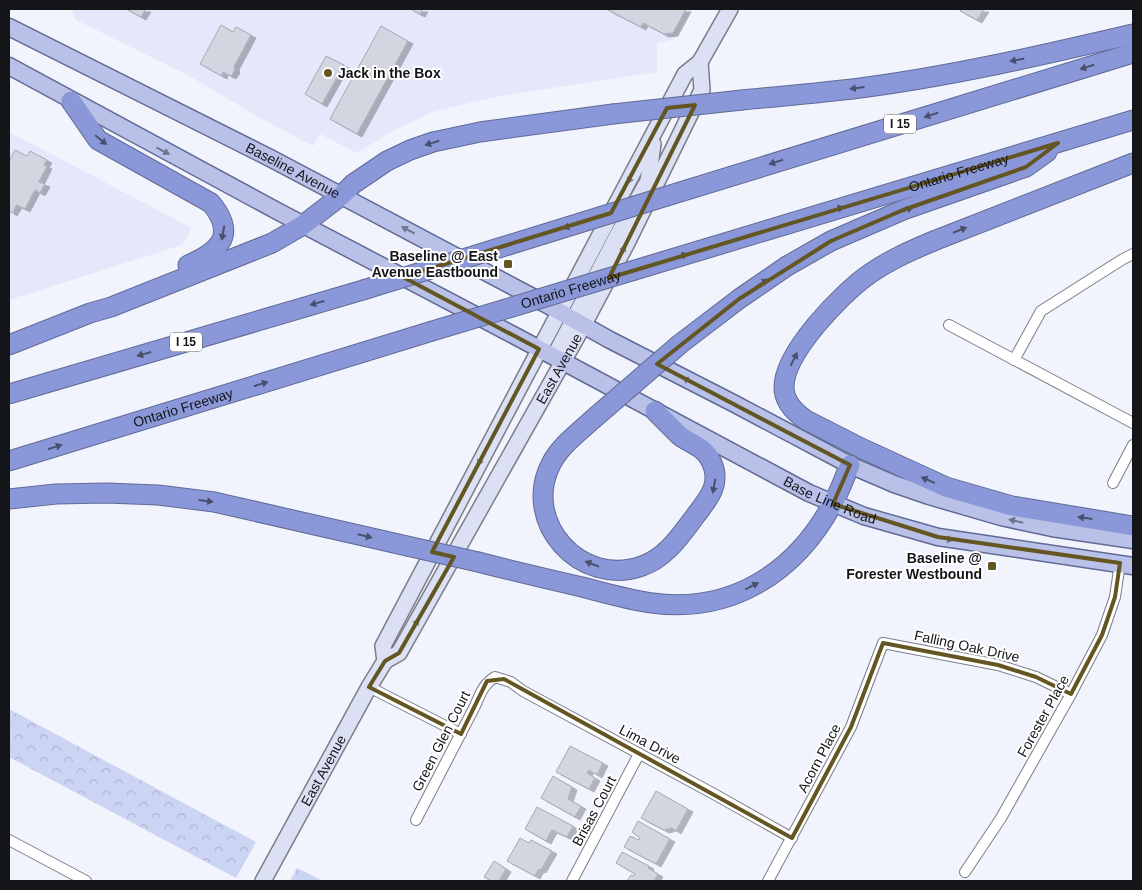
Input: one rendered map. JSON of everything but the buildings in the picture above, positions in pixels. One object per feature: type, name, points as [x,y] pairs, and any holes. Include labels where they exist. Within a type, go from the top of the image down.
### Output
[{"type":"highway","points":[[9,345],[272,243],[303,225],[342,195],[353,184],[387,161],[433,142],[480,132],[613,114],[862,88],[1050,53],[1133,34]]},
{"type":"highway","name":"I 15","points":[[9,394],[364,290],[1133,53]]},
{"type":"highway","points":[[71,101],[98,140],[211,203],[220,214],[224,225],[222,242],[209,256],[167,275],[107,298],[90,313]]},
{"type":"highway","name":"Ontario Freeway","points":[[9,461],[429,332],[1133,120]]},
{"type":"highway","points":[[655,411],[681,436],[708,455],[714,470],[714,488],[708,500],[668,550],[650,562],[640,567],[611,570],[590,565],[570,553],[557,540],[545,518],[542,505],[545,479],[551,464],[561,449],[592,420],[680,344],[747,293],[787,266],[831,241],[903,210],[1026,167],[1058,143]]},
{"type":"highway","points":[[1133,163],[943,237],[904,253],[888,262],[848,291],[822,318],[799,350],[788,370],[784,393],[789,405],[806,420],[946,488],[1021,508],[1133,526]]},
{"type":"highway","points":[[9,499],[56,494],[106,493],[158,495],[214,502],[653,603],[683,604],[712,601],[737,593],[774,574],[794,557],[810,538],[833,504],[850,465]]},
{"type":"main road","name":"East Avenue","points":[[385,661],[383,646],[558,312],[685,74],[700,62],[730,9]]},
{"type":"main road","name":"Baseline Avenue","points":[[9,27],[342,195],[578,323]]},
{"type":"main road","name":"East Avenue","points":[[263,881],[385,661],[399,653],[680,137],[702,90],[700,62]]},
{"type":"main road","points":[[9,66],[71,101],[559,360]]},
{"type":"main road","points":[[654,133],[648,181],[578,323],[850,465],[894,484],[920,494],[1001,517],[1052,528],[1133,540]]},
{"type":"main road","name":"Base Line Road","points":[[559,360],[833,504],[890,524],[938,537],[1127,565]]},
{"type":"street","points":[[1014,360],[1041,311],[1133,254]]},
{"type":"street","points":[[949,325],[1133,423]]},
{"type":"street","points":[[1114,483],[1133,445]]},
{"type":"street","name":"Forester Place","points":[[965,872],[1001,818],[1072,694],[1102,635],[1127,565]]},
{"type":"street","name":"Falling Oak Drive","points":[[883,643],[1004,666],[1036,677],[1072,694]]},
{"type":"street","name":"Acorn Place","points":[[768,881],[851,727],[883,643]]},
{"type":"street","name":"Lima Drive","points":[[494,677],[511,682],[523,691],[792,838]]},
{"type":"street","name":"Green Glen Court","points":[[416,820],[483,688],[487,681],[494,677]]},
{"type":"street","points":[[369,688],[461,734]]},
{"type":"street","name":"Brisas Court","points":[[572,881],[639,754]]},
{"type":"street","points":[[9,840],[86,881]]},
{"type":"highlighted area","points":[[695,105],[609,278],[1058,143],[1026,167],[903,210],[831,241],[739,299],[657,364],[850,465],[833,504],[938,537],[1120,563],[1115,597],[1102,635],[1071,694],[1036,677],[998,665],[883,643],[851,727],[792,838],[504,679],[487,681],[461,734],[369,687],[385,661],[399,653],[454,557],[432,552],[539,349],[403,277],[611,213],[667,108]]},
{"type":"shaded area","points":[[71,9],[691,9],[675,39],[657,43],[657,72],[494,97],[433,112],[394,130],[357,153],[320,134],[313,146],[260,118],[191,77],[76,20]]},
{"type":"shaded area","points":[[9,132],[192,228],[182,245],[9,300]]},
{"type":"green space","points":[[9,709],[256,842],[236,878],[9,757]]},
{"type":"green space","points":[[297,868],[323,881],[290,881]]},
{"type":"place","name":"Jack in the Box","points":[[328,73]]},
{"type":"place","name":"Baseline @ East Avenue Eastbound","points":[[508,264]]},
{"type":"place","name":"Baseline @ Forester Westbound","points":[[992,566]]}]
